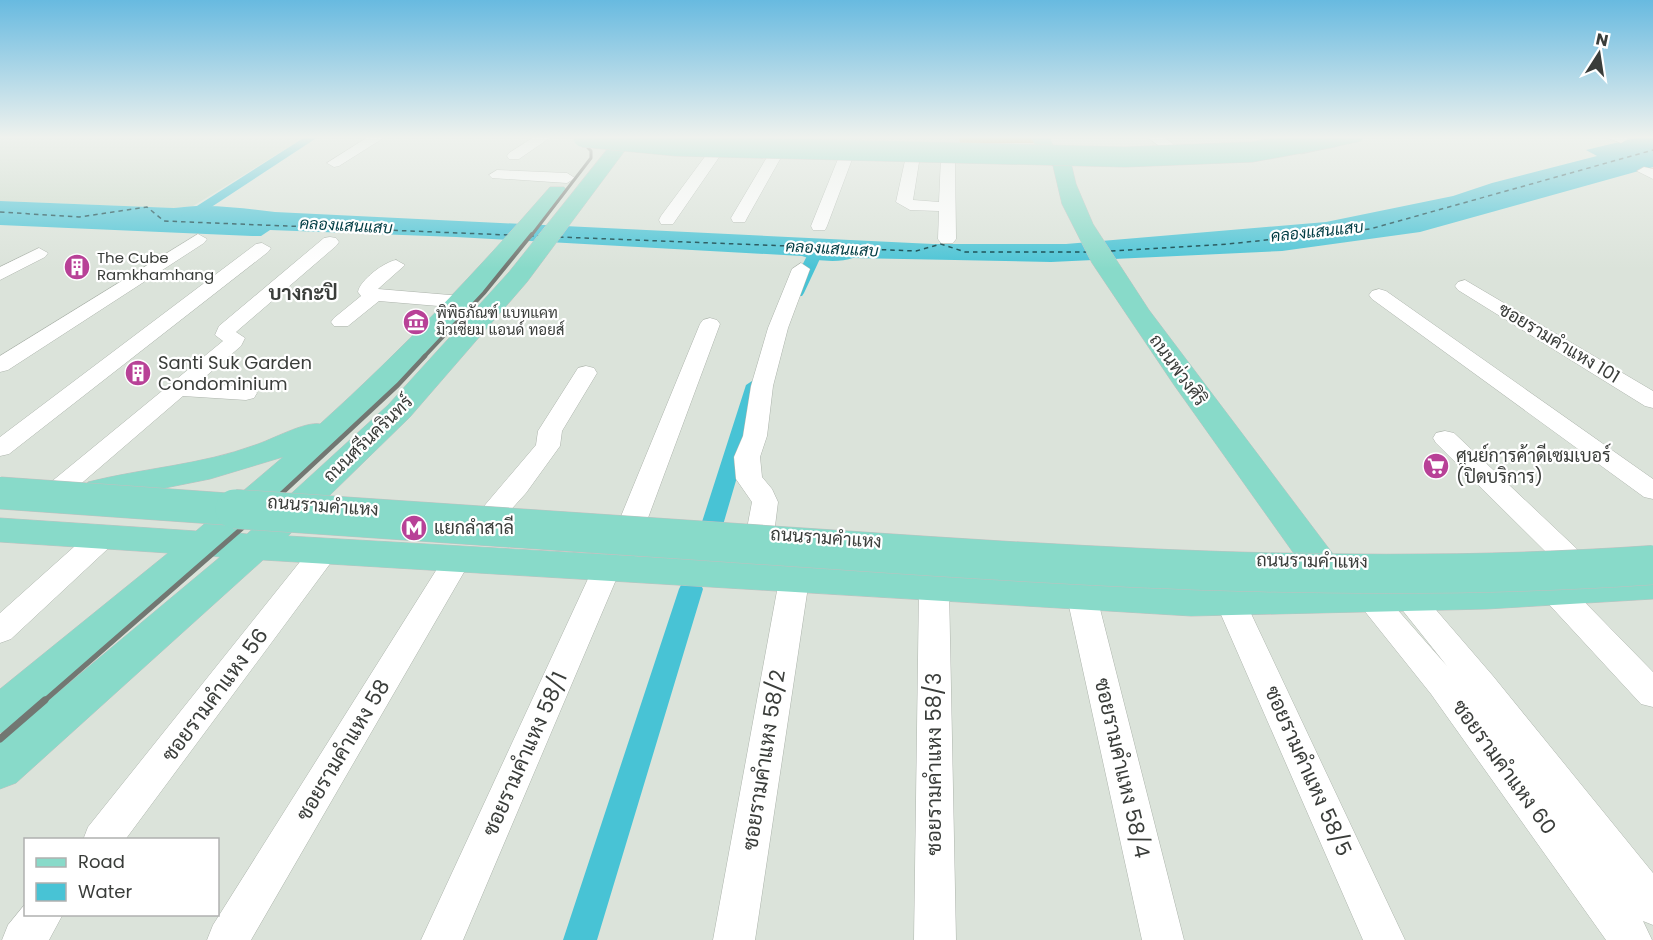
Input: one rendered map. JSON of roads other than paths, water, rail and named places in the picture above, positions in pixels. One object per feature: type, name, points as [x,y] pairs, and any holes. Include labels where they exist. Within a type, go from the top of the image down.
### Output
[{"type":"main road","name":"ถนนศรีนครินทร์","points":[[0,715],[253,501],[356,408],[418,350],[574,181]]},
{"type":"main road","name":"ถนนพ่วงศิริ","points":[[1068,181],[1097,252],[1165,352],[1320,563],[1380,586]]},
{"type":"main road","name":"ถนนศรีนครินทร์","points":[[0,769],[256,546],[442,366],[518,277],[567,190]]},
{"type":"main road","points":[[100,490],[181,477],[244,462],[299,440],[356,408]]},
{"type":"main road","points":[[345,462],[336,483],[337,490],[354,509]]},
{"type":"main road","name":"ถนนรามคำแหง","points":[[0,483],[488,518],[1013,549],[1320,563]]},
{"type":"main road","name":"ถนนรามคำแหง","points":[[0,493],[1010,562],[1172,570],[1456,576],[1653,565]]},
{"type":"main road","name":"ถนนรามคำแหง","points":[[0,510],[1082,588],[1231,603],[1380,586],[1478,562],[1653,548]]},
{"type":"main road","name":"ถนนรามคำแหง","points":[[0,530],[934,588],[1198,587],[1290,598]]},
{"type":"main road","name":"ถนนรามคำแหง","points":[[1380,586],[1556,592],[1653,585]]},
{"type":"street","points":[[524,181],[567,190]]},
{"type":"street","points":[[667,220],[695,181]]},
{"type":"street","points":[[739,218],[760,181]]},
{"type":"street","points":[[819,226],[837,181]]},
{"type":"street","points":[[909,181],[905,204],[946,207]]},
{"type":"street","points":[[947,239],[946,207],[949,181]]},
{"type":"street","points":[[0,365],[198,239]]},
{"type":"street","points":[[60,488],[234,342],[235,338],[223,332],[330,243]]},
{"type":"street","points":[[0,449],[262,248]]},
{"type":"street","points":[[0,274],[39,253]]},
{"type":"street","points":[[396,265],[368,288],[368,292],[375,295],[462,302]]},
{"type":"street","points":[[760,534],[765,502],[763,495],[749,479],[747,458],[755,436],[762,386],[778,328],[801,269]]},
{"type":"street","name":"ซอยรามคำแหง 101","points":[[1465,286],[1653,401]]},
{"type":"street","points":[[205,293],[268,294]]},
{"type":"street","points":[[341,322],[375,295]]},
{"type":"street","points":[[1379,295],[1653,490]]},
{"type":"street","points":[[631,526],[710,324]]},
{"type":"street","points":[[488,518],[517,487],[548,446],[550,431],[586,373]]},
{"type":"street","points":[[177,389],[246,393]]},
{"type":"street","points":[[1445,438],[1567,556]]},
{"type":"street","points":[[0,631],[104,536]]},
{"type":"street","name":"ซอยรามคำแหง 56","points":[[104,838],[325,550]]},
{"type":"street","name":"ซอยรามคำแหง 58","points":[[228,940],[457,560]]},
{"type":"street","name":"ซอยรามคำแหง 58/1","points":[[442,940],[607,568]]},
{"type":"street","name":"ซอยรามคำแหง 58/2","points":[[734,940],[794,580]]},
{"type":"street","name":"ซอยรามคำแหง 60","points":[[1380,586],[1481,685],[1653,905]]},
{"type":"street","name":"ซอยรามคำแหง 60","points":[[1380,586],[1443,685],[1631,940]]},
{"type":"street","name":"ซอยรามคำแหง 58/3","points":[[934,588],[934,940]]},
{"type":"street","name":"ซอยรามคำแหง 58/4","points":[[1082,588],[1162,940]]},
{"type":"street","points":[[1556,592],[1653,694]]},
{"type":"street","name":"ซอยรามคำแหง 58/5","points":[[1231,603],[1384,940]]},
{"type":"street","points":[[1443,685],[1481,685]]},
{"type":"street","points":[[23,940],[42,916]]},
{"type":"water","name":"คลองแสนแสบ","points":[[1500,181],[1603,181],[1420,232],[1282,251],[1051,262],[853,258],[827,261],[802,256],[456,237],[270,230],[261,236],[252,236],[0,225],[0,201],[174,208],[212,206],[275,212],[933,244],[1066,244],[1326,222],[1453,196]]},
{"type":"waterway","points":[[182,220],[244,181]]},
{"type":"waterway","name":"คลองแสนแสบ","points":[[796,293],[818,248]]},
{"type":"waterway","points":[[712,525],[755,385]]},
{"type":"waterway","points":[[580,940],[691,589]]},
{"type":"railway","points":[[531,236],[573,181]]},
{"type":"railway","points":[[423,358],[484,293],[532,234]]},
{"type":"railway","points":[[263,511],[398,385],[425,356]]},
{"type":"railway","points":[[43,702],[264,509]]},
{"type":"railway","points":[[0,739],[45,700]]},
{"type":"place","name":"The Cube Ramkhamhang","points":[[77,267]]},
{"type":"place","name":"พิพิธภัณฑ์ แบทแคท มิวเซียม แอนด์ ทอยส์","points":[[416,322]]},
{"type":"place","name":"Santi Suk Garden Condominium","points":[[138,373]]},
{"type":"place","name":"ศูนย์การค้าดีเซมเบอร์ (ปิดบริการ)","points":[[1436,466]]},
{"type":"place","name":"แยกลำสาลี","points":[[414,528]]},
{"type":"district","name":"บางกะปิ","points":[[303,293]]}]
